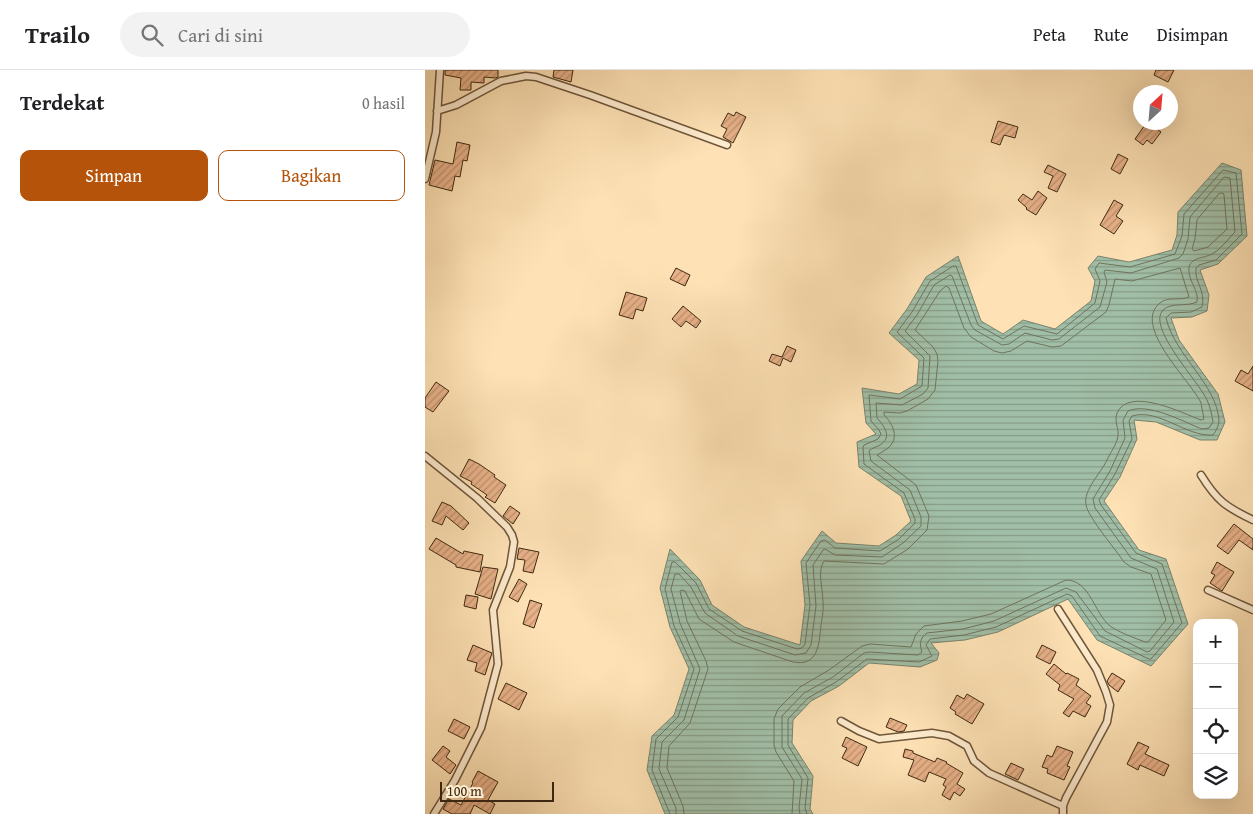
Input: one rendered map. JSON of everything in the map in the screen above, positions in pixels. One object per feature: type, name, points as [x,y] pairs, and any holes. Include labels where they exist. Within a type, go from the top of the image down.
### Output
[{"type":"street","points":[[425,179],[435,132],[440,70]]},
{"type":"street","points":[[437,111],[456,105],[501,80],[526,76],[536,77],[727,145]]},
{"type":"street","points":[[425,456],[495,515],[507,527],[512,535],[513,542],[511,567],[493,610],[498,664],[481,728],[455,780],[434,814]]},
{"type":"street","points":[[1201,475],[1212,493],[1224,504],[1253,520]]},
{"type":"street","points":[[1208,590],[1253,610]]},
{"type":"street","points":[[1058,609],[1097,670],[1107,692],[1110,705],[1107,722],[1063,806],[1063,814]]},
{"type":"street","points":[[841,721],[879,739],[932,733],[949,736],[967,746],[974,761],[989,773],[1063,806]]},
{"type":"water","points":[[1222,163],[1241,170],[1247,236],[1218,264],[1200,270],[1209,295],[1207,311],[1192,317],[1171,318],[1179,340],[1218,394],[1225,422],[1217,440],[1200,440],[1156,422],[1134,420],[1137,439],[1120,477],[1104,501],[1139,550],[1166,559],[1188,624],[1151,666],[1097,640],[1068,599],[998,632],[965,640],[931,643],[939,653],[937,660],[920,667],[869,663],[839,686],[811,701],[793,720],[792,743],[813,776],[810,809],[813,814],[665,814],[647,770],[652,736],[674,715],[689,669],[670,627],[660,588],[670,549],[700,580],[712,605],[744,627],[800,645],[805,605],[801,561],[822,531],[836,543],[879,546],[896,535],[911,521],[901,496],[859,467],[857,442],[876,434],[866,423],[862,388],[899,394],[917,384],[919,360],[889,333],[907,309],[926,277],[958,256],[981,321],[1003,334],[1023,320],[1055,329],[1091,301],[1095,281],[1088,268],[1098,256],[1129,262],[1172,250],[1177,235],[1178,212]]},
{"type":"building","points":[[445,70],[498,70],[498,77],[484,77],[484,83],[471,82],[471,90],[460,90],[461,78],[445,75]]},
{"type":"building","points":[[554,70],[573,70],[571,82],[553,77]]},
{"type":"building","points":[[1156,70],[1174,70],[1168,82],[1154,75]]},
{"type":"building","points":[[736,112],[746,117],[733,143],[723,137],[727,129],[721,126],[728,113],[734,116]]},
{"type":"building","points":[[998,121],[1018,127],[1015,138],[1004,135],[1000,145],[991,142]]},
{"type":"building","points":[[1141,130],[1158,130],[1161,132],[1152,144],[1147,140],[1143,145],[1135,139]]},
{"type":"building","points":[[457,142],[470,145],[467,161],[463,160],[460,177],[455,176],[452,191],[429,185],[435,160],[453,164]]},
{"type":"building","points":[[1118,154],[1128,159],[1120,174],[1111,169]]},
{"type":"building","points":[[1048,165],[1066,174],[1057,192],[1048,188],[1053,176],[1044,172]]},
{"type":"building","points":[[1038,191],[1047,198],[1036,215],[1026,209],[1018,200],[1023,194],[1032,200]]},
{"type":"building","points":[[1114,200],[1123,205],[1116,216],[1123,221],[1114,234],[1100,225]]},
{"type":"building","points":[[676,268],[690,275],[685,286],[670,279]]},
{"type":"building","points":[[626,292],[647,298],[643,311],[636,309],[633,319],[619,315]]},
{"type":"building","points":[[683,306],[701,321],[696,328],[686,321],[681,327],[672,319]]},
{"type":"building","points":[[787,346],[796,350],[791,362],[783,358],[780,366],[769,361],[772,354],[782,357]]},
{"type":"building","points":[[1253,366],[1253,391],[1235,381],[1241,370],[1248,374]]},
{"type":"building","points":[[436,382],[449,391],[433,412],[425,407],[425,398]]},
{"type":"building","points":[[469,459],[495,475],[494,477],[506,485],[495,503],[485,497],[487,495],[471,484],[472,482],[460,476]]},
{"type":"building","points":[[442,502],[451,506],[469,523],[463,530],[446,516],[442,525],[432,521]]},
{"type":"building","points":[[510,506],[520,513],[513,524],[503,516]]},
{"type":"building","points":[[1234,524],[1253,539],[1253,550],[1239,540],[1228,554],[1217,546]]},
{"type":"building","points":[[436,538],[463,554],[464,551],[483,555],[480,572],[456,567],[456,565],[429,549]]},
{"type":"building","points":[[519,548],[539,552],[533,573],[523,571],[525,560],[517,559]]},
{"type":"building","points":[[1217,562],[1234,572],[1222,591],[1210,583],[1215,575],[1211,573]]},
{"type":"building","points":[[483,567],[498,569],[491,599],[475,594]]},
{"type":"building","points":[[519,579],[527,584],[518,602],[509,597]]},
{"type":"building","points":[[466,595],[478,597],[476,609],[464,606]]},
{"type":"building","points":[[530,600],[542,604],[534,628],[523,624]]},
{"type":"building","points":[[473,645],[492,653],[485,675],[475,671],[477,663],[467,660]]},
{"type":"building","points":[[1042,645],[1056,652],[1050,664],[1036,657]]},
{"type":"building","points":[[1054,664],[1066,674],[1079,679],[1076,685],[1091,696],[1086,703],[1091,706],[1085,717],[1073,711],[1069,717],[1063,713],[1074,699],[1058,690],[1060,685],[1046,674]]},
{"type":"building","points":[[1112,673],[1125,681],[1118,692],[1107,681]]},
{"type":"building","points":[[506,683],[527,693],[519,710],[498,699]]},
{"type":"building","points":[[967,694],[984,704],[972,724],[955,714],[956,712],[950,708],[957,695],[964,699]]},
{"type":"building","points":[[890,718],[907,725],[904,731],[898,732],[886,727]]},
{"type":"building","points":[[454,719],[470,727],[464,739],[448,731]]},
{"type":"building","points":[[846,737],[867,747],[858,766],[842,758],[847,748],[842,746]]},
{"type":"building","points":[[1138,742],[1149,747],[1145,754],[1169,765],[1164,776],[1140,765],[1138,770],[1127,764]]},
{"type":"building","points":[[443,746],[450,751],[446,757],[456,765],[450,774],[432,760]]},
{"type":"building","points":[[1057,746],[1073,752],[1067,766],[1070,767],[1064,780],[1047,773],[1048,769],[1042,767],[1047,755],[1052,757]]},
{"type":"building","points":[[905,749],[935,762],[937,758],[947,762],[963,773],[957,784],[965,789],[960,796],[954,792],[950,800],[942,795],[946,787],[943,785],[946,779],[929,772],[925,782],[908,775],[914,760],[903,757]]},
{"type":"building","points":[[1011,763],[1024,769],[1018,780],[1005,774]]},
{"type":"building","points":[[478,771],[498,782],[488,800],[495,804],[490,814],[474,805],[470,814],[452,814],[443,809],[449,799],[461,805]]}]
